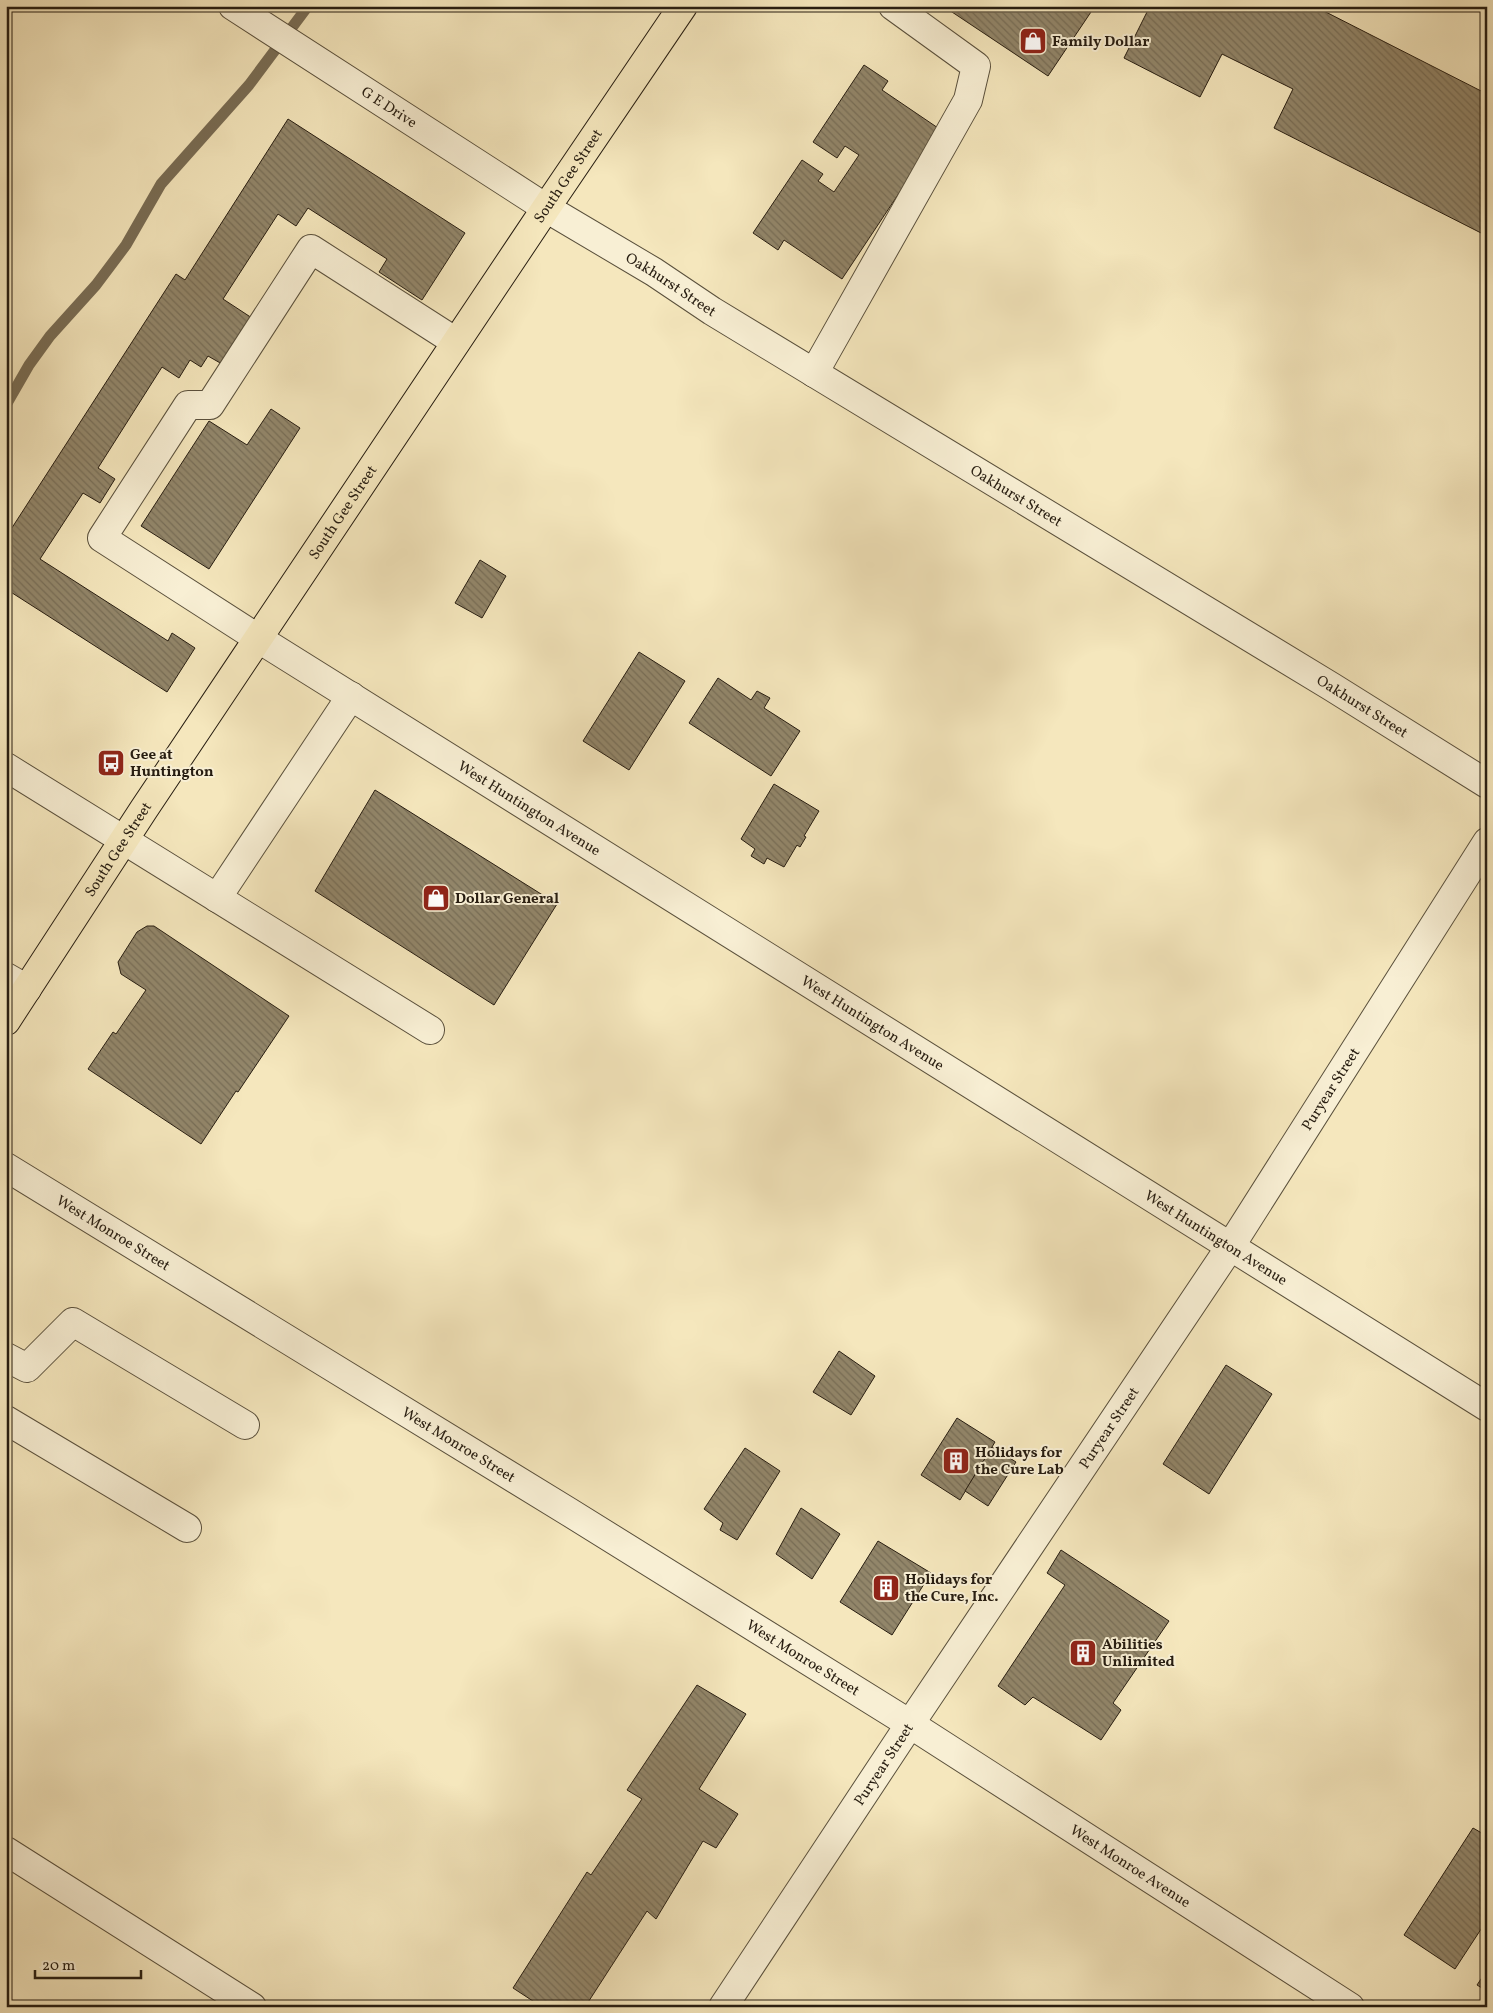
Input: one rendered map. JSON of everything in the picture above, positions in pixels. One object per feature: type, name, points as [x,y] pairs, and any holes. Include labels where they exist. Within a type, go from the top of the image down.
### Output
[{"type":"main road","name":"South Gee Street","points":[[6,1021],[16,983],[124,842],[456,342],[683,6]]},
{"type":"street","name":"G E Drive","points":[[233,6],[329,70],[546,208]]},
{"type":"street","points":[[814,373],[968,100],[976,66],[893,6]]},
{"type":"street","name":"Oakhurst Street","points":[[546,208],[654,272],[712,311],[1323,682],[1487,784]]},
{"type":"street","name":"West Huntington Avenue","points":[[456,342],[311,249],[210,405],[188,405],[102,538],[259,639],[1487,1407]]},
{"type":"street","points":[[217,898],[351,696]]},
{"type":"street","points":[[6,767],[124,842],[430,1030]]},
{"type":"street","name":"Puryear Street","points":[[723,2007],[1230,1247],[1487,842]]},
{"type":"street","name":"West Monroe Street","points":[[6,1167],[578,1517],[910,1724]]},
{"type":"street","points":[[6,1356],[27,1368],[73,1322],[245,1425]]},
{"type":"street","points":[[6,1420],[186,1528]]},
{"type":"street","name":"West Monroe Avenue","points":[[910,1724],[1350,2007]]},
{"type":"street","points":[[6,1850],[252,2007]]},
{"type":"building","name":"Family Dollar","points":[[943,6],[1095,6],[1048,76]]},
{"type":"building","points":[[1150,6],[1314,6],[1487,94],[1487,236],[1274,128],[1293,89],[1222,54],[1200,97],[1124,58]]},
{"type":"building","points":[[864,65],[888,81],[882,90],[941,130],[842,279],[784,240],[778,250],[753,233],[802,160],[823,174],[818,181],[834,192],[859,155],[845,146],[837,158],[813,142]]},
{"type":"building","points":[[288,119],[465,233],[422,300],[379,272],[387,259],[308,208],[296,226],[278,214],[223,299],[252,318],[222,364],[208,356],[201,367],[190,360],[179,378],[162,367],[98,468],[115,479],[100,503],[83,493],[40,559],[168,641],[172,633],[195,648],[167,692],[6,589],[6,537],[176,274],[185,280]]},
{"type":"building","points":[[271,409],[300,428],[209,569],[141,526],[209,421],[247,445]]},
{"type":"building","points":[[480,560],[506,576],[482,618],[455,603]]},
{"type":"building","points":[[639,652],[685,681],[629,770],[583,741]]},
{"type":"building","points":[[718,678],[751,700],[757,691],[770,698],[764,708],[800,731],[771,776],[689,723]]},
{"type":"building","points":[[774,784],[819,811],[804,836],[806,837],[800,847],[797,845],[784,867],[767,858],[764,864],[751,856],[755,849],[741,839]]},
{"type":"building","name":"Dollar General","points":[[375,790],[557,904],[494,1005],[315,891]]},
{"type":"building","points":[[147,926],[154,926],[289,1016],[201,1144],[88,1069],[113,1032],[116,1034],[146,990],[121,974],[118,962],[137,932]]},
{"type":"building","points":[[839,1351],[875,1376],[851,1415],[813,1392]]},
{"type":"building","points":[[1226,1365],[1272,1394],[1209,1494],[1163,1464]]},
{"type":"building","name":"Holidays for the Cure Lab","points":[[957,1418],[995,1442],[960,1500],[921,1475]]},
{"type":"building","points":[[992,1447],[1016,1462],[988,1506],[965,1491]]},
{"type":"building","points":[[745,1448],[780,1471],[737,1540],[720,1530],[723,1523],[704,1509]]},
{"type":"building","points":[[801,1508],[840,1534],[812,1579],[776,1554]]},
{"type":"building","name":"Holidays for the Cure, Inc.","points":[[878,1541],[931,1573],[892,1635],[840,1602]]},
{"type":"building","name":"Abilities Unlimited","points":[[1061,1550],[1169,1621],[1113,1703],[1121,1710],[1101,1740],[1033,1697],[1025,1705],[998,1686],[1065,1585],[1047,1573]]},
{"type":"building","points":[[697,1685],[746,1714],[699,1789],[738,1814],[716,1848],[703,1841],[656,1919],[647,1911],[585,2007],[542,2007],[513,1988],[587,1872],[591,1875],[642,1799],[627,1790]]},
{"type":"building","points":[[1473,1828],[1487,1836],[1487,1920],[1455,1969],[1404,1935]]},
{"type":"building","points":[[1487,1970],[1487,1991],[1477,1985]]},
{"type":"waterway","points":[[6,405],[29,365],[50,336],[96,285],[126,245],[161,184],[249,85],[308,6]]},
{"type":"place","name":"Family Dollar","points":[[1033,41]]},
{"type":"place","name":"Gee at Huntington","points":[[111,763]]},
{"type":"place","name":"Dollar General","points":[[436,898]]},
{"type":"place","name":"Holidays for the Cure Lab","points":[[956,1461]]},
{"type":"place","name":"Holidays for the Cure, Inc.","points":[[886,1588]]},
{"type":"place","name":"Abilities Unlimited","points":[[1083,1653]]}]
